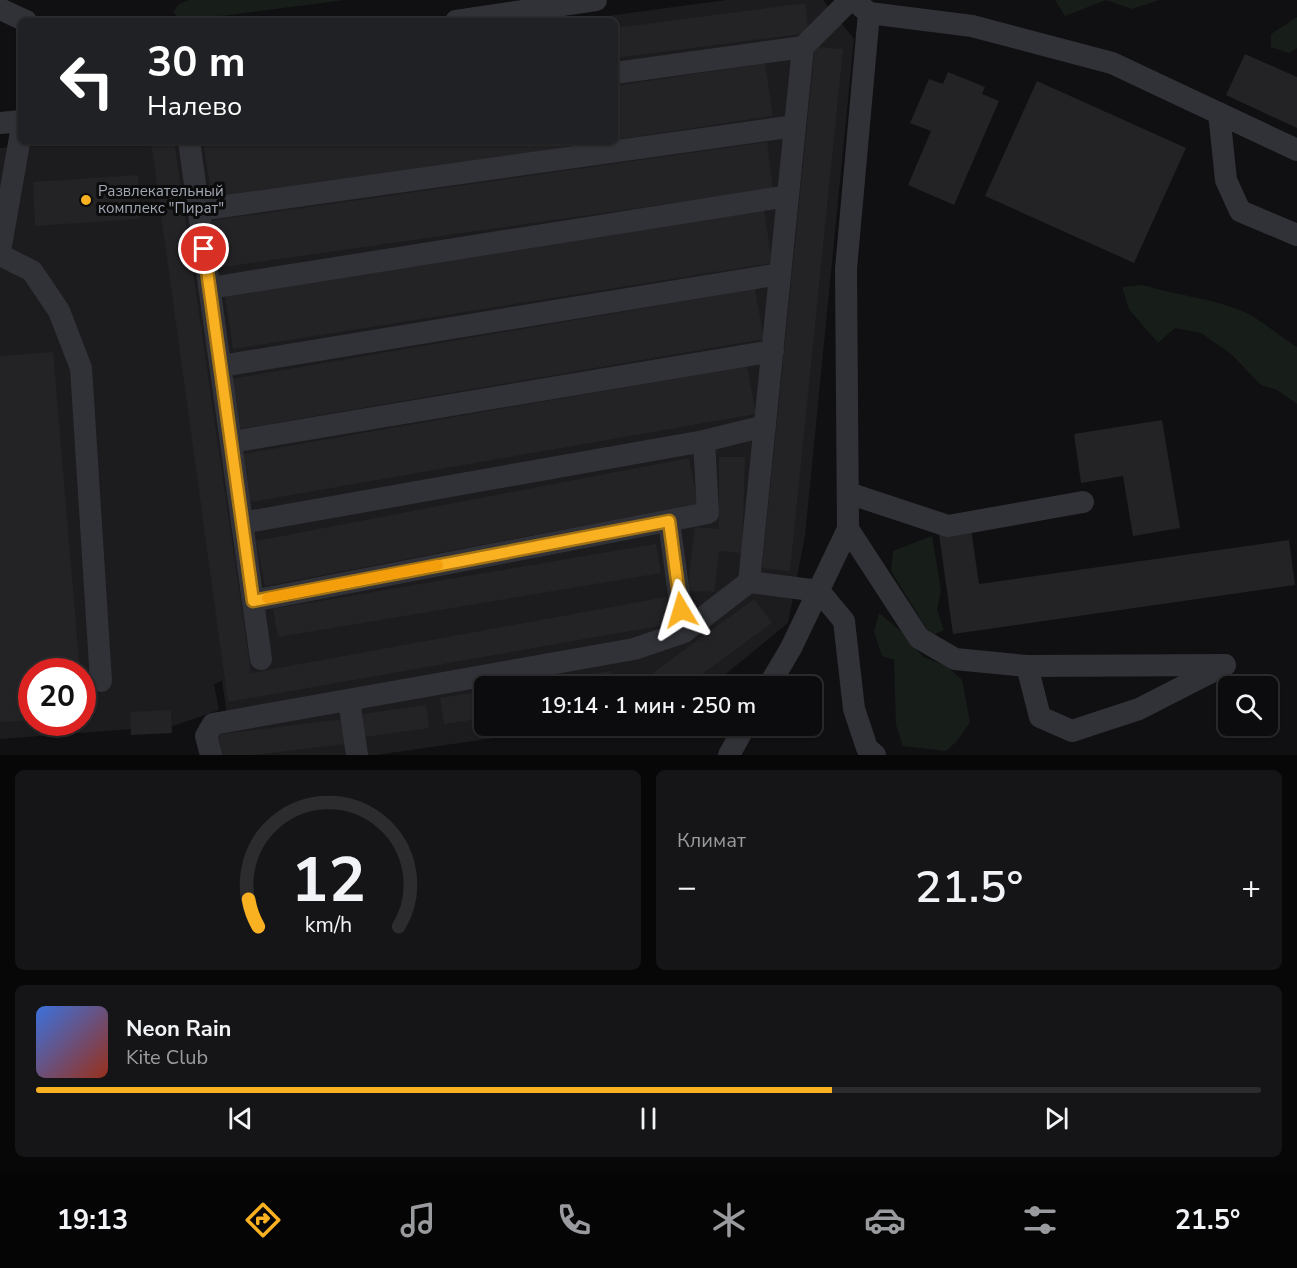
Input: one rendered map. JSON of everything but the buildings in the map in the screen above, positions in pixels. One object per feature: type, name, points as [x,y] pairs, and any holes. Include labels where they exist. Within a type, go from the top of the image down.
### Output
[{"type":"street","points":[[476,18],[596,0]]},
{"type":"street","points":[[774,676],[819,591],[848,529],[846,269],[857,4]]},
{"type":"street","points":[[618,73],[803,47],[857,4],[972,26],[1112,63],[1297,150]]},
{"type":"street","points":[[0,9],[20,18]]},
{"type":"street","points":[[749,582],[803,47]]},
{"type":"street","points":[[1219,113],[1226,180],[1240,211],[1297,235]]},
{"type":"street","points":[[0,123],[18,121]]},
{"type":"street","points":[[199,210],[795,126]]},
{"type":"street","points":[[19,144],[0,253],[32,271],[60,311],[81,368],[101,681]]},
{"type":"street","points":[[189,144],[261,659]]},
{"type":"street","points":[[210,288],[788,196]]},
{"type":"street","points":[[221,366],[780,274]]},
{"type":"street","points":[[231,442],[772,351]]},
{"type":"street","points":[[242,523],[704,441],[765,426]]},
{"type":"street","points":[[253,601],[708,513],[704,441]]},
{"type":"street","points":[[848,493],[948,526],[1083,502]]},
{"type":"street","points":[[669,521],[684,632]]},
{"type":"street","points":[[848,529],[920,638],[955,659],[1027,666],[1225,665],[1139,709],[1072,731],[1040,717],[1027,666]]},
{"type":"street","points":[[211,755],[206,736],[213,724],[634,649],[684,632],[749,582],[819,591],[844,621],[854,709],[867,748],[875,755]]},
{"type":"street","points":[[349,700],[357,755]]},
{"type":"street","points":[[729,755],[740,736]]},
{"type":"shaded area","points":[[189,0],[345,0],[205,18],[179,18],[173,12],[179,4]]},
{"type":"shaded area","points":[[726,0],[823,0],[854,39],[805,536],[788,623],[723,676],[474,676],[474,736],[508,736],[376,755],[203,755],[199,724],[227,716],[222,681],[214,684],[219,710],[173,726],[96,732],[96,658],[18,658],[18,736],[40,736],[0,739],[0,148],[66,144],[618,144],[618,18],[592,18]]},
{"type":"shaded area","points":[[1055,0],[1106,0],[1065,16]]},
{"type":"shaded area","points":[[1106,0],[1159,0],[1132,9]]},
{"type":"shaded area","points":[[1297,17],[1297,48],[1289,53],[1271,47],[1271,34]]},
{"type":"shaded area","points":[[1143,285],[1242,311],[1256,318],[1297,347],[1297,404],[1277,390],[1261,385],[1231,354],[1201,333],[1175,328],[1158,343],[1129,309],[1122,287]]},
{"type":"shaded area","points":[[932,536],[941,590],[937,610],[944,630],[931,636],[891,571],[893,551]]},
{"type":"shaded area","points":[[879,613],[902,632],[923,657],[947,666],[962,680],[970,722],[957,741],[946,751],[903,746],[896,725],[894,660],[882,656],[874,632]]},
{"type":"slow traffic","points":[[267,598],[438,565]]},
{"type":"place","name":"Развлекательный комплекс \"Пират\"","points":[[86,200]]},
{"type":"route","points":[[204,249],[253,601],[669,521],[681,610]]}]
